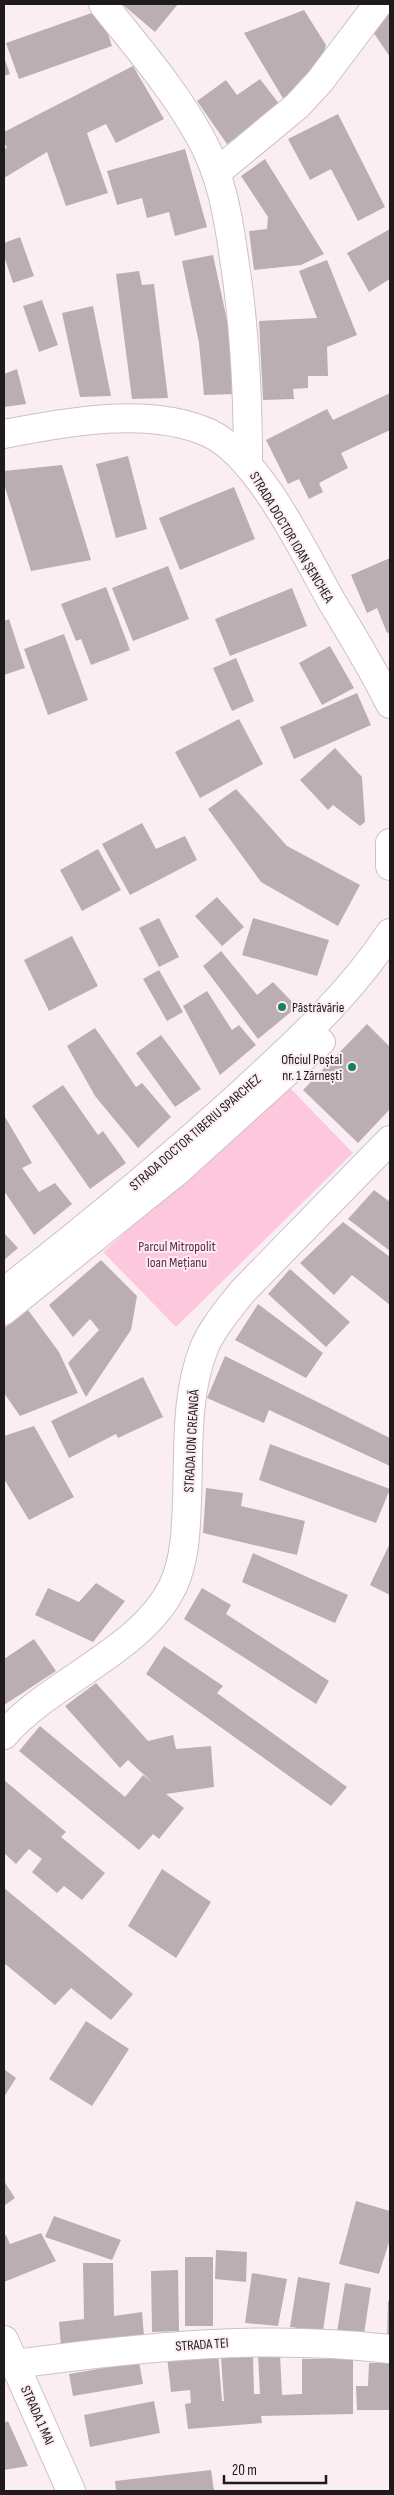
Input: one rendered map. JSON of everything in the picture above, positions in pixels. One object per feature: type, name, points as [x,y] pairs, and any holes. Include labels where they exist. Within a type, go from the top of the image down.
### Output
[{"type":"street","points":[[103,4],[177,99],[200,135],[217,172],[233,247],[244,325],[248,399],[248,465]]},
{"type":"street","points":[[217,172],[297,106],[326,74],[378,4]]},
{"type":"street","name":"STRADA DOCTOR IOAN ȘENCHEA","points":[[4,434],[50,425],[106,419],[146,419],[181,423],[209,433],[231,446],[248,465],[293,533],[383,676],[390,704]]},
{"type":"street","points":[[390,843],[390,866]]},
{"type":"street","name":"STRADA DOCTOR TIBERIU SPARCHEZ","points":[[4,1292],[166,1160],[310,1029],[342,995],[390,933]]},
{"type":"street","points":[[4,1313],[177,1174],[323,1042],[310,1029]]},
{"type":"street","name":"STRADA ION CREANGĂ","points":[[4,1734],[35,1706],[128,1639],[154,1614],[172,1588],[182,1563],[186,1526],[191,1405],[195,1376],[205,1348],[221,1318],[242,1292],[390,1140]]},
{"type":"street","name":"STRADA 1 MAI","points":[[4,2340],[71,2491]]},
{"type":"street","name":"STRADA TEI","points":[[15,2364],[208,2343],[264,2341],[390,2349]]},
{"type":"green space","name":"Parcul Mitropolit Ioan Mețianu","points":[[290,1088],[353,1153],[176,1327],[103,1252]]},
{"type":"building","points":[[122,4],[178,4],[155,32]]},
{"type":"building","points":[[100,10],[112,46],[19,79],[6,43]]},
{"type":"building","points":[[304,10],[326,45],[317,80],[284,100],[244,33]]},
{"type":"building","points":[[390,13],[390,57],[371,29]]},
{"type":"building","points":[[4,57],[10,74],[4,76]]},
{"type":"building","points":[[133,66],[164,119],[116,143],[106,124],[87,133],[108,193],[66,206],[47,152],[4,178],[4,149],[7,148],[4,142],[4,132]]},
{"type":"building","points":[[260,79],[280,105],[227,144],[197,101],[226,80],[237,95]]},
{"type":"building","points":[[338,114],[385,207],[358,221],[331,169],[310,180],[288,139]]},
{"type":"building","points":[[185,149],[207,227],[175,236],[169,212],[147,218],[142,198],[117,205],[107,171]]},
{"type":"building","points":[[265,159],[324,254],[301,265],[254,270],[249,231],[267,229],[268,217],[241,176]]},
{"type":"building","points":[[390,229],[390,279],[369,292],[347,253]]},
{"type":"building","points":[[20,237],[34,276],[13,283],[4,256],[4,243]]},
{"type":"building","points":[[213,255],[231,339],[236,394],[204,395],[199,343],[182,261]]},
{"type":"building","points":[[327,260],[357,335],[327,347],[328,376],[308,376],[308,388],[293,389],[294,399],[263,400],[259,321],[317,318],[299,271]]},
{"type":"building","points":[[139,271],[142,285],[154,284],[168,398],[132,399],[116,274]]},
{"type":"building","points":[[42,300],[58,345],[39,352],[23,306]]},
{"type":"building","points":[[93,306],[111,396],[80,397],[62,313]]},
{"type":"building","points":[[17,369],[26,404],[4,407],[4,374]]},
{"type":"building","points":[[390,393],[390,430],[341,453],[348,468],[319,483],[323,492],[309,499],[299,479],[288,484],[266,440],[327,409],[333,420]]},
{"type":"building","points":[[128,456],[147,529],[116,538],[96,464]]},
{"type":"building","points":[[62,465],[91,560],[31,571],[4,484],[4,471]]},
{"type":"building","points":[[234,487],[255,539],[180,570],[159,518]]},
{"type":"building","points":[[390,558],[390,632],[387,633],[377,608],[367,613],[351,575]]},
{"type":"building","points":[[168,566],[189,619],[133,641],[112,588]]},
{"type":"building","points":[[106,587],[130,650],[91,665],[81,639],[76,641],[61,604]]},
{"type":"building","points":[[292,588],[307,626],[230,656],[215,619]]},
{"type":"building","points":[[9,619],[25,668],[4,675],[4,621]]},
{"type":"building","points":[[64,634],[88,700],[48,715],[24,649]]},
{"type":"building","points":[[330,646],[354,688],[322,705],[299,663]]},
{"type":"building","points":[[236,658],[254,701],[232,711],[213,668]]},
{"type":"building","points":[[357,693],[371,725],[294,759],[280,727]]},
{"type":"building","points":[[239,719],[263,764],[200,798],[175,752]]},
{"type":"building","points":[[335,748],[362,777],[365,822],[360,826],[333,805],[328,810],[300,780]]},
{"type":"building","points":[[236,789],[287,846],[360,885],[338,926],[261,882],[208,809]]},
{"type":"building","points":[[142,823],[156,849],[185,836],[197,860],[130,895],[102,844]]},
{"type":"building","points":[[98,849],[121,890],[82,911],[60,870]]},
{"type":"building","points":[[217,897],[244,927],[222,946],[195,916]]},
{"type":"building","points":[[159,918],[179,957],[159,967],[139,928]]},
{"type":"building","points":[[253,918],[329,940],[317,976],[242,955]]},
{"type":"building","points":[[72,936],[98,986],[49,1011],[24,960]]},
{"type":"building","points":[[221,951],[257,995],[273,982],[297,1007],[258,1039],[203,966]]},
{"type":"building","points":[[159,970],[183,1012],[167,1021],[143,979]]},
{"type":"building","points":[[207,991],[232,1030],[239,1025],[256,1045],[220,1075],[183,1006]]},
{"type":"building","points":[[367,1024],[390,1047],[390,1109],[358,1143],[303,1090]]},
{"type":"building","points":[[95,1028],[136,1087],[142,1083],[171,1117],[138,1148],[95,1096],[67,1046]]},
{"type":"building","points":[[161,1035],[201,1089],[175,1107],[136,1053]]},
{"type":"building","points":[[63,1085],[98,1135],[103,1131],[126,1163],[90,1189],[32,1106]]},
{"type":"building","points":[[4,1115],[32,1163],[22,1168],[39,1192],[55,1183],[72,1204],[34,1235],[4,1191]]},
{"type":"building","points":[[374,1190],[390,1202],[390,1251],[348,1219]]},
{"type":"building","points":[[343,1222],[390,1257],[390,1305],[352,1275],[334,1295],[300,1263]]},
{"type":"building","points":[[4,1233],[18,1248],[4,1260]]},
{"type":"building","points":[[101,1260],[137,1296],[131,1330],[86,1397],[68,1363],[99,1330],[90,1319],[73,1337],[49,1305]]},
{"type":"building","points":[[290,1269],[350,1322],[326,1347],[268,1294]]},
{"type":"building","points":[[258,1304],[323,1353],[306,1378],[235,1340]]},
{"type":"building","points":[[28,1310],[59,1352],[78,1393],[20,1416],[4,1393],[4,1328]]},
{"type":"building","points":[[225,1356],[390,1438],[390,1466],[269,1410],[264,1423],[207,1398]]},
{"type":"building","points":[[143,1377],[163,1417],[118,1438],[116,1434],[69,1458],[51,1421]]},
{"type":"building","points":[[34,1426],[74,1497],[29,1520],[4,1479],[4,1436]]},
{"type":"building","points":[[270,1444],[390,1489],[376,1523],[259,1480]]},
{"type":"building","points":[[206,1488],[243,1493],[241,1506],[305,1521],[297,1555],[203,1533]]},
{"type":"building","points":[[390,1543],[390,1595],[370,1585]]},
{"type":"building","points":[[253,1553],[348,1595],[335,1623],[242,1582]]},
{"type":"building","points":[[96,1583],[125,1601],[93,1642],[35,1615],[48,1588],[79,1602]]},
{"type":"building","points":[[202,1588],[231,1605],[226,1614],[329,1681],[316,1704],[184,1619]]},
{"type":"building","points":[[34,1639],[56,1671],[4,1705],[4,1659]]},
{"type":"building","points":[[164,1646],[223,1686],[217,1693],[347,1787],[331,1806],[146,1674]]},
{"type":"building","points":[[96,1683],[148,1741],[173,1735],[176,1749],[211,1746],[214,1787],[166,1794],[184,1808],[159,1839],[153,1834],[139,1850],[19,1751],[40,1726],[125,1797],[143,1775],[154,1784],[128,1760],[120,1768],[65,1706]]},
{"type":"building","points":[[4,1780],[66,1832],[61,1837],[105,1873],[82,1900],[64,1886],[57,1893],[32,1872],[42,1859],[29,1849],[16,1864],[4,1853]]},
{"type":"building","points":[[162,1869],[211,1902],[176,1958],[128,1926]]},
{"type":"building","points":[[4,1888],[133,1994],[111,2020],[71,1988],[55,2005],[4,1963]]},
{"type":"building","points":[[86,2021],[129,2049],[92,2106],[49,2079]]},
{"type":"building","points":[[4,2069],[16,2078],[4,2097]]},
{"type":"building","points":[[4,2181],[15,2198],[4,2206]]},
{"type":"building","points":[[356,2201],[390,2211],[390,2239],[379,2274],[339,2264]]},
{"type":"building","points":[[54,2216],[121,2240],[112,2260],[45,2237]]},
{"type":"building","points":[[41,2233],[56,2261],[4,2282],[4,2236],[6,2235],[10,2244]]},
{"type":"building","points":[[216,2250],[247,2252],[246,2282],[215,2279]]},
{"type":"building","points":[[185,2257],[213,2257],[213,2326],[185,2326]]},
{"type":"building","points":[[83,2263],[113,2263],[114,2316],[142,2312],[144,2336],[61,2346],[59,2322],[84,2319]]},
{"type":"building","points":[[178,2270],[179,2331],[152,2332],[151,2271]]},
{"type":"building","points":[[252,2273],[287,2279],[278,2326],[245,2323]]},
{"type":"building","points":[[298,2277],[330,2283],[323,2331],[290,2327]]},
{"type":"building","points":[[345,2283],[371,2288],[364,2334],[337,2332]]},
{"type":"building","points":[[388,2301],[390,2301],[390,2342],[387,2342]]},
{"type":"building","points":[[218,2352],[222,2401],[224,2401],[221,2357],[253,2355],[254,2394],[260,2394],[258,2355],[280,2354],[282,2395],[302,2394],[302,2359],[353,2359],[353,2414],[261,2416],[262,2423],[188,2429],[185,2404],[191,2403],[190,2390],[171,2392],[167,2357]]},
{"type":"building","points":[[139,2362],[143,2384],[73,2396],[69,2374]]},
{"type":"building","points":[[369,2363],[390,2363],[390,2410],[357,2410],[356,2386],[368,2386]]},
{"type":"building","points":[[154,2401],[160,2433],[90,2447],[84,2415]]},
{"type":"building","points":[[8,2421],[28,2466],[4,2470],[4,2423]]},
{"type":"building","points":[[211,2470],[214,2491],[116,2491],[115,2481]]},
{"type":"place","name":"Păstrăvărie","points":[[282,1007]]},
{"type":"place","name":"Oficiul Poștal nr. 1 Zărnești","points":[[352,1067]]}]
